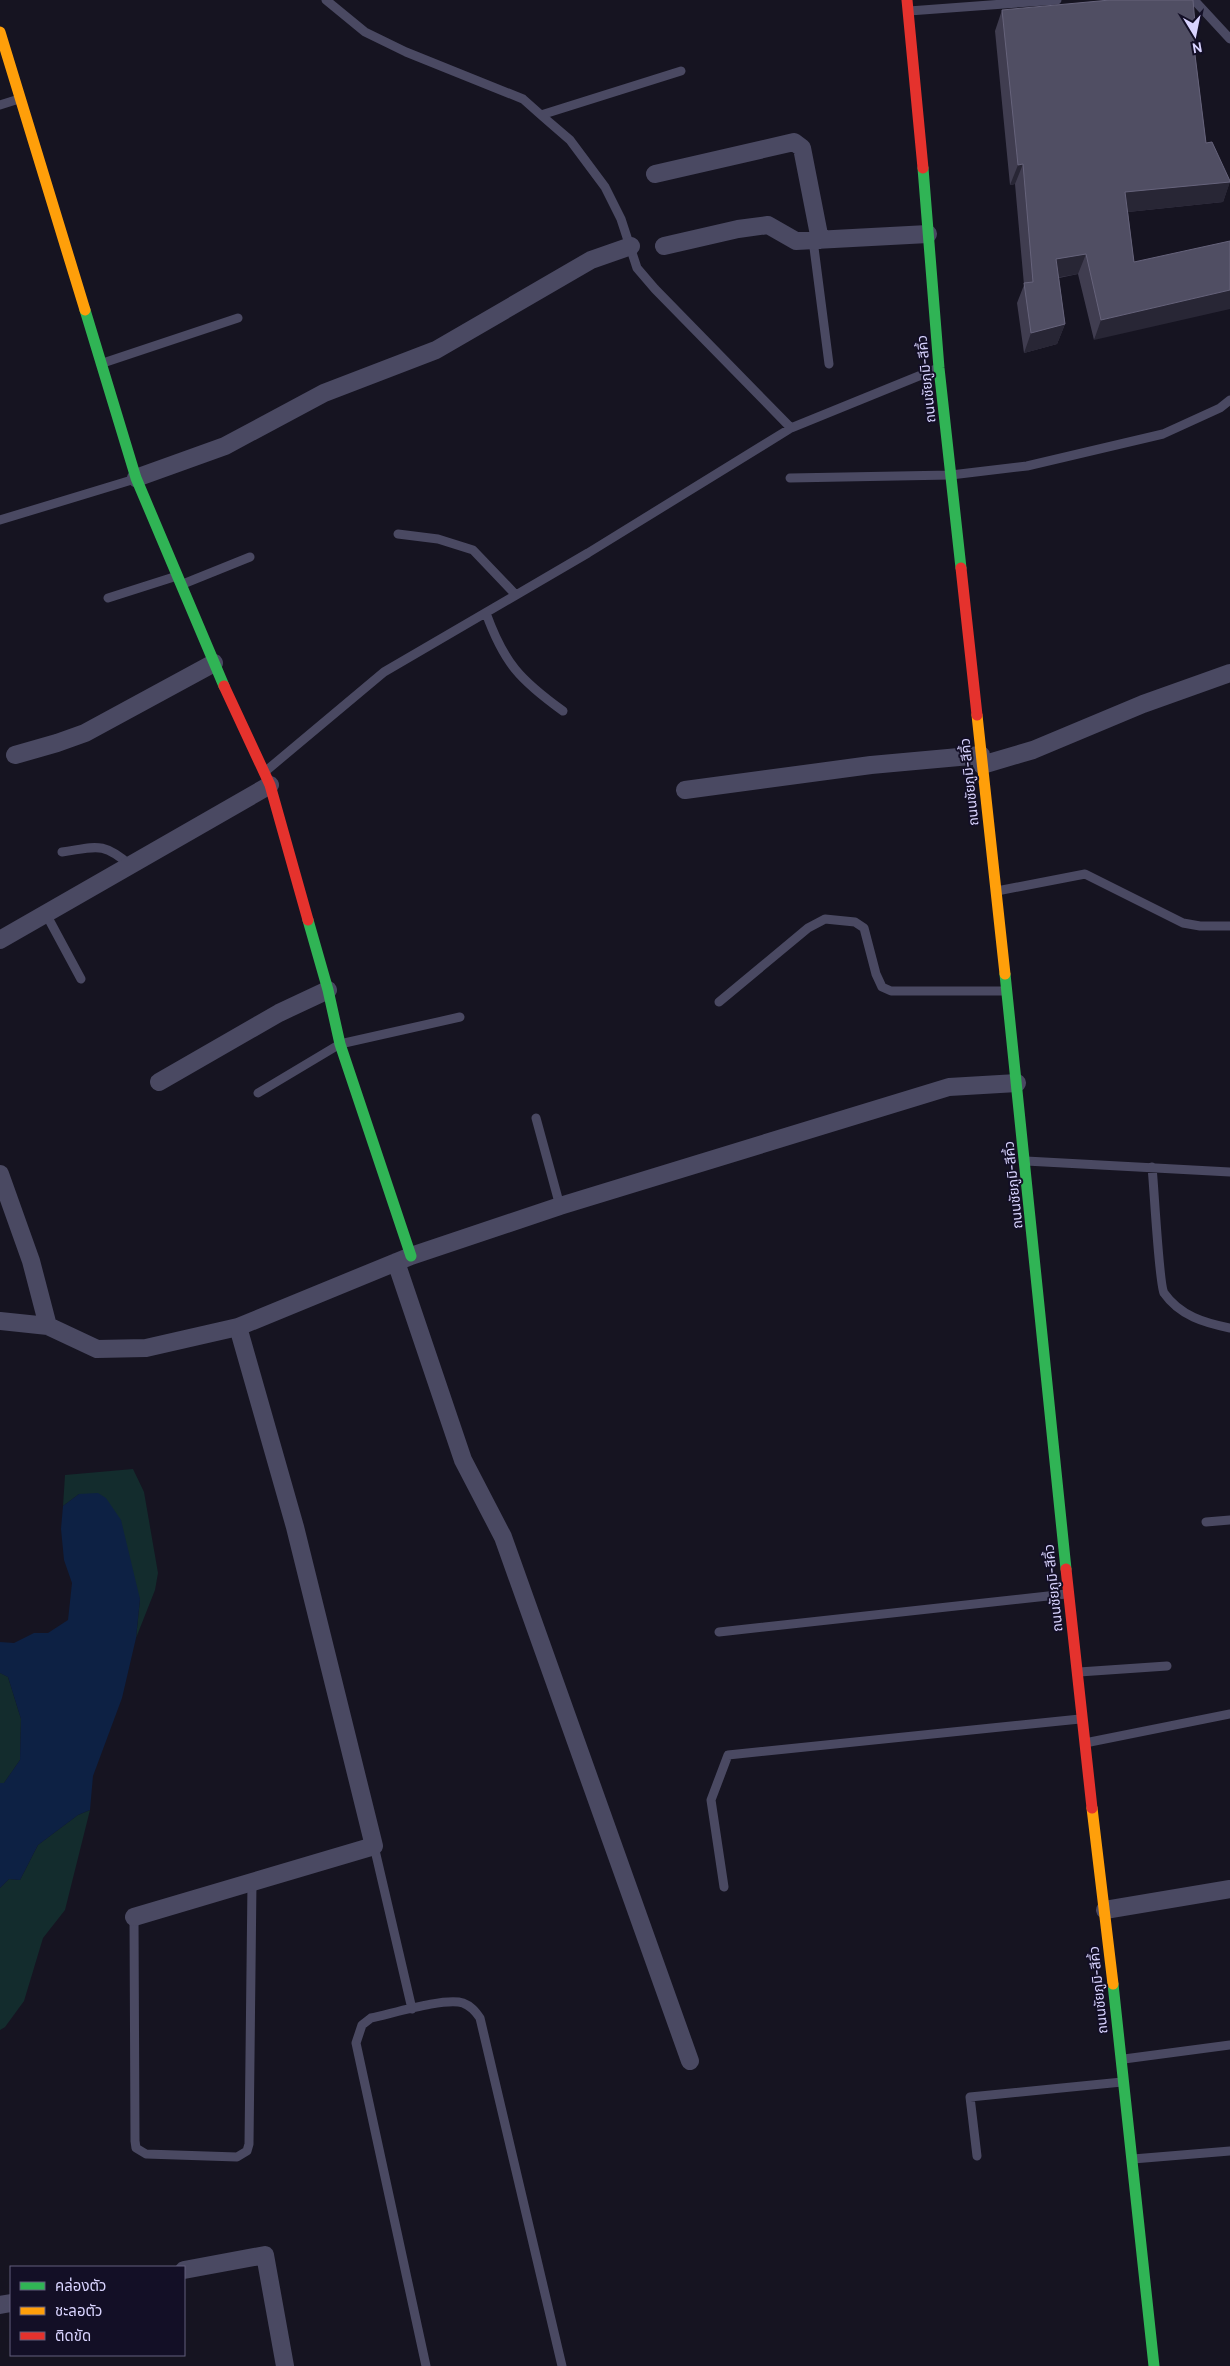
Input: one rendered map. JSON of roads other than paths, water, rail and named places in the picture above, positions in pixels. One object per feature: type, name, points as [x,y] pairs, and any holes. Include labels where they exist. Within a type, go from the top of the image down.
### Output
[{"type":"main road","name":"ถนนชัยภูมิ-สีคิ้ว","points":[[908,6],[939,368],[1017,1083],[1081,1719],[1105,1910],[1154,2366]]},
{"type":"main road","points":[[0,32],[136,478],[214,663],[268,779],[328,990],[340,1044],[404,1259]]},
{"type":"street","points":[[655,174],[794,142],[799,144],[802,148],[816,240]]},
{"type":"street","points":[[664,246],[738,229],[768,225],[796,241],[928,234]]},
{"type":"street","points":[[136,478],[225,446],[324,393],[436,350],[591,260],[631,246]]},
{"type":"street","points":[[15,755],[58,744],[85,733],[214,663]]},
{"type":"street","points":[[685,790],[871,765],[982,760],[1034,750],[1143,704],[1230,673]]},
{"type":"street","points":[[0,940],[130,865],[268,779]]},
{"type":"street","points":[[159,1082],[279,1013],[328,990]]},
{"type":"street","points":[[0,1321],[48,1326],[97,1349],[146,1348],[238,1327],[404,1259],[560,1206],[949,1087],[1017,1083]]},
{"type":"street","points":[[0,1174],[32,1261],[48,1326]]},
{"type":"street","points":[[404,1259],[463,1460],[503,1538],[690,2061]]},
{"type":"street","points":[[134,1917],[374,1846],[295,1527],[238,1327]]},
{"type":"street","points":[[1105,1910],[1230,1889]]},
{"type":"street","points":[[185,2270],[265,2255],[285,2366]]},
{"type":"lane","points":[[326,0],[365,32],[406,52],[523,99],[570,140],[605,187],[621,219],[637,268],[655,289],[791,428]]},
{"type":"lane","points":[[908,6],[1057,0]]},
{"type":"lane","points":[[1194,0],[1230,39]]},
{"type":"lane","points":[[541,115],[681,71]]},
{"type":"lane","points":[[0,105],[20,99]]},
{"type":"lane","points":[[816,240],[829,364]]},
{"type":"lane","points":[[101,364],[238,318]]},
{"type":"lane","points":[[268,779],[384,672],[486,613],[791,428],[939,368]]},
{"type":"lane","points":[[790,478],[951,475],[1027,466],[1163,434],[1220,408],[1230,400]]},
{"type":"lane","points":[[0,520],[136,478]]},
{"type":"lane","points":[[398,534],[438,539],[473,550],[516,595]]},
{"type":"lane","points":[[108,598],[179,580],[250,558]]},
{"type":"lane","points":[[486,613],[495,638],[512,668],[537,692],[562,711]]},
{"type":"lane","points":[[62,852],[100,846],[115,852],[130,865]]},
{"type":"lane","points":[[996,891],[1085,874],[1183,923],[1200,926],[1230,926]]},
{"type":"lane","points":[[46,914],[81,979]]},
{"type":"lane","points":[[719,1002],[808,928],[826,919],[856,922],[864,928],[876,974],[882,987],[891,991],[1007,991]]},
{"type":"lane","points":[[258,1093],[340,1044],[460,1017]]},
{"type":"lane","points":[[536,1118],[560,1206]]},
{"type":"lane","points":[[1025,1161],[1230,1172]]},
{"type":"lane","points":[[1152,1168],[1163,1291],[1177,1308],[1203,1322],[1230,1328]]},
{"type":"lane","points":[[1206,1522],[1230,1520]]},
{"type":"lane","points":[[718,1632],[1069,1594]]},
{"type":"lane","points":[[1076,1672],[1167,1666]]},
{"type":"lane","points":[[1084,1743],[1230,1714]]},
{"type":"lane","points":[[724,1887],[711,1800],[728,1755],[1081,1719]]},
{"type":"lane","points":[[374,1846],[412,2009]]},
{"type":"lane","points":[[134,1917],[134,2131],[136,2148],[146,2154],[237,2157],[247,2151],[249,2144],[252,1882]]},
{"type":"lane","points":[[426,2366],[356,2043],[362,2025],[371,2018],[445,2001],[460,2002],[470,2006],[480,2018],[562,2366]]},
{"type":"lane","points":[[1120,2060],[1230,2044]]},
{"type":"lane","points":[[977,2156],[970,2097],[1122,2082]]},
{"type":"lane","points":[[1132,2159],[1230,2151]]},
{"type":"water","points":[[98,1493],[106,1498],[121,1520],[140,1599],[136,1638],[122,1698],[93,1776],[90,1810],[78,1815],[38,1845],[20,1880],[9,1879],[0,1888],[0,1783],[4,1783],[20,1760],[21,1719],[8,1677],[0,1673],[0,1642],[14,1643],[34,1633],[48,1633],[68,1620],[72,1583],[64,1560],[61,1529],[63,1506],[79,1494]]}]
